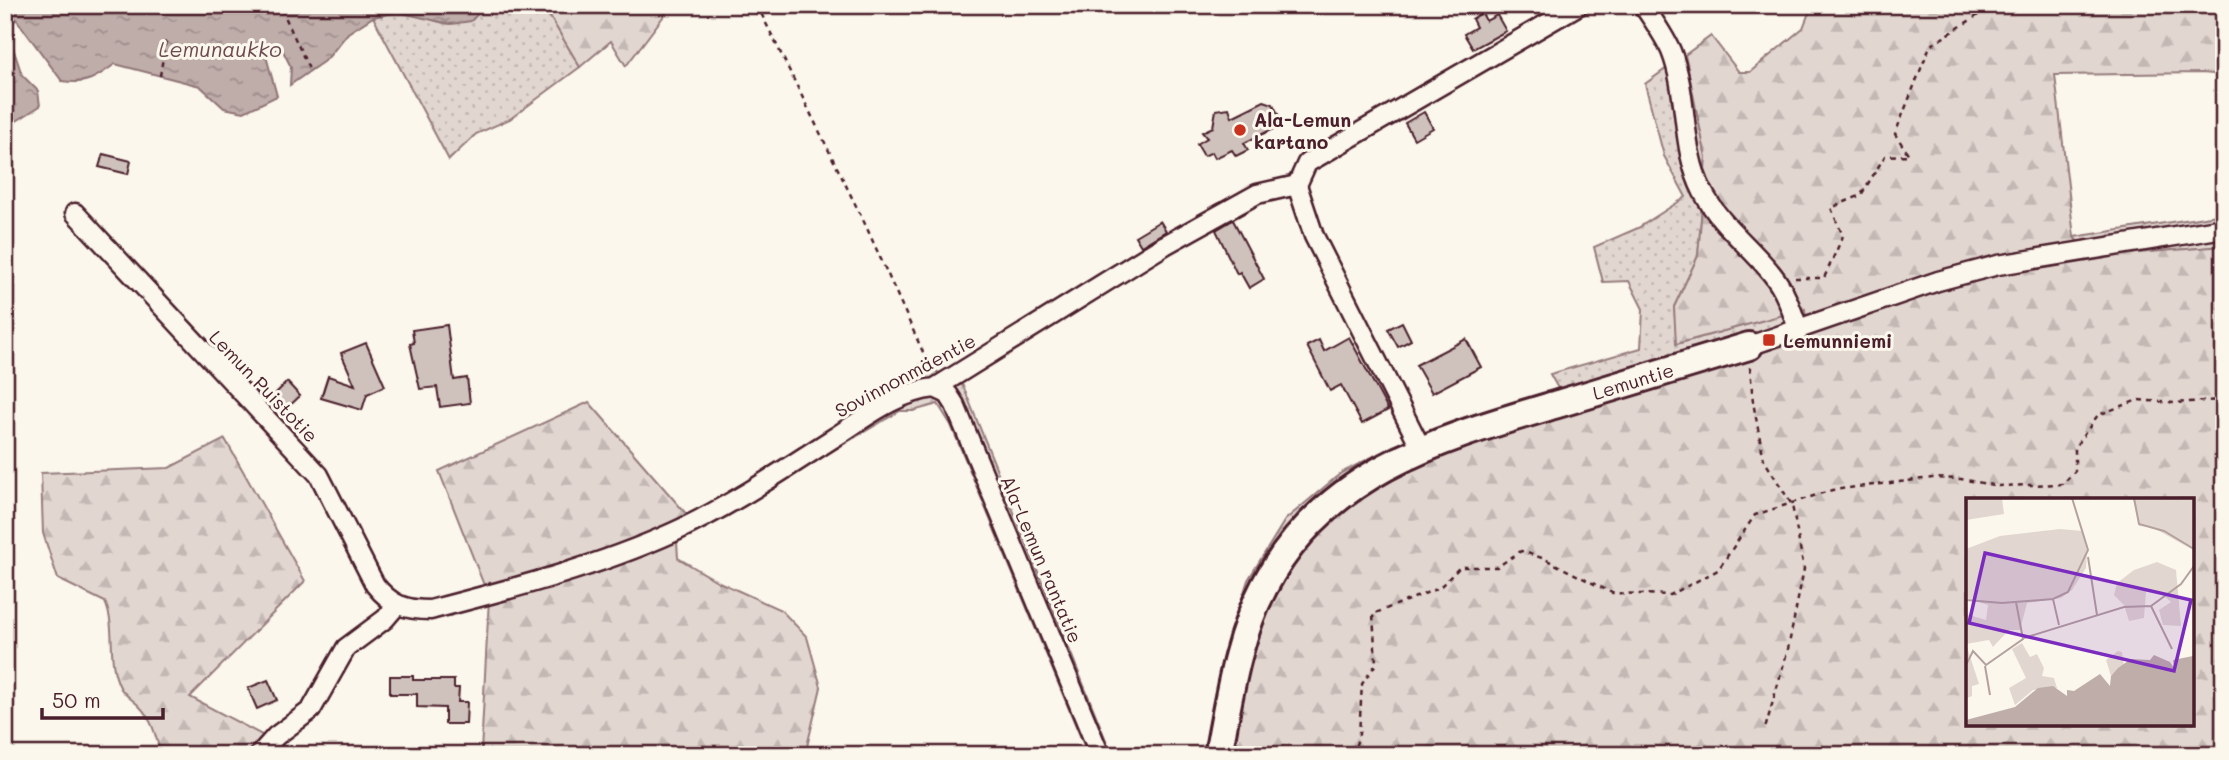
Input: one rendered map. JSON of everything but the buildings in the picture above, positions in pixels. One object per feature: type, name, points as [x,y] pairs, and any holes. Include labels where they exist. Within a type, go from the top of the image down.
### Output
[{"type":"street","points":[[1421,447],[1314,236],[1297,185],[1307,163],[1578,5]]},
{"type":"street","points":[[1643,5],[1671,52],[1690,158],[1702,191],[1722,223],[1772,274],[1789,303],[1800,331]]},
{"type":"street","name":"Sovinnonmäentie","points":[[397,605],[411,610],[438,608],[612,556],[675,532],[735,500],[908,393],[934,387],[1165,245],[1257,194],[1297,185]]},
{"type":"street","name":"Lemun Puistotie","points":[[75,213],[319,475],[375,585],[397,605]]},
{"type":"street","name":"Lemuntie","points":[[1218,755],[1245,632],[1264,587],[1285,552],[1308,524],[1344,493],[1421,447],[1800,331],[1938,281],[1997,265],[2224,228]]},
{"type":"street","name":"Ala-Lemun rantatie","points":[[934,387],[948,394],[955,405],[1100,755]]},
{"type":"street","points":[[259,755],[276,736],[311,710],[346,649],[385,619],[397,605]]},
{"type":"path","points":[[292,5],[282,10],[309,69]]},
{"type":"path","points":[[757,5],[865,224],[926,358],[934,387]]},
{"type":"path","points":[[1772,274],[1779,272],[1801,281],[1824,278],[1843,236],[1831,208],[1861,195],[1885,156],[1909,155],[1895,134],[1930,46],[1994,5]]},
{"type":"path","points":[[160,76],[166,39]]},
{"type":"path","points":[[1749,346],[1753,402],[1764,460],[1792,505],[1804,569],[1788,649],[1765,729]]},
{"type":"path","points":[[1353,755],[1359,734],[1362,684],[1376,664],[1373,614],[1438,588],[1460,566],[1497,568],[1521,551],[1545,559],[1612,593],[1670,595],[1718,570],[1755,515],[1832,490],[1932,478],[1961,479],[1998,486],[2063,484],[2075,471],[2075,447],[2098,415],[2138,400],[2174,403],[2220,400]]},
{"type":"green space","points":[[486,5],[543,5],[580,67],[510,119],[476,134],[449,160],[373,17],[400,12],[454,23],[464,21]]},
{"type":"green space","points":[[543,5],[672,5],[626,66],[611,41],[580,67]]},
{"type":"green space","points":[[1812,5],[2224,5],[2224,75],[2055,75],[2074,237],[2089,257],[2224,246],[2224,755],[1203,755],[1229,639],[1248,580],[1285,520],[1341,473],[1393,446],[1560,392],[1679,380],[1808,337],[1805,309],[1676,344],[1674,307],[1698,256],[1706,157],[1685,55],[1711,36],[1739,72],[1750,72],[1803,28]]},
{"type":"green space","points":[[1685,55],[1706,157],[1698,256],[1674,307],[1677,344],[1806,308],[1808,337],[1679,380],[1560,392],[1550,374],[1641,348],[1643,309],[1629,281],[1603,282],[1594,247],[1638,228],[1686,197],[1664,156],[1645,84]]},
{"type":"green space","points":[[2224,214],[2224,246],[2089,257],[2074,237]]},
{"type":"green space","points":[[921,363],[963,386],[1112,755],[1088,755],[951,425],[938,404],[913,411],[900,411],[677,542],[688,516],[908,385]]},
{"type":"green space","points":[[589,402],[688,516],[677,542],[678,558],[719,582],[781,610],[807,637],[821,687],[805,755],[454,755],[481,752],[489,598],[439,471]]},
{"type":"green space","points":[[225,439],[305,581],[190,697],[300,755],[161,755],[148,717],[123,692],[116,677],[109,612],[105,602],[58,579],[43,533],[41,473],[169,468]]},
{"type":"water","name":"Lemunaukko","points":[[5,5],[486,5],[471,21],[450,24],[398,12],[373,17],[348,33],[327,59],[290,85],[291,67],[281,47],[266,56],[277,96],[244,112],[224,108],[200,86],[115,64],[90,79],[78,82],[62,81],[16,19],[7,30],[22,75],[38,91],[40,106],[15,122],[5,119]]},
{"type":"place","name":"Ala-Lemun kartano","points":[[1240,130]]},
{"type":"place","name":"Lemunniemi","points":[[1769,340]]}]
